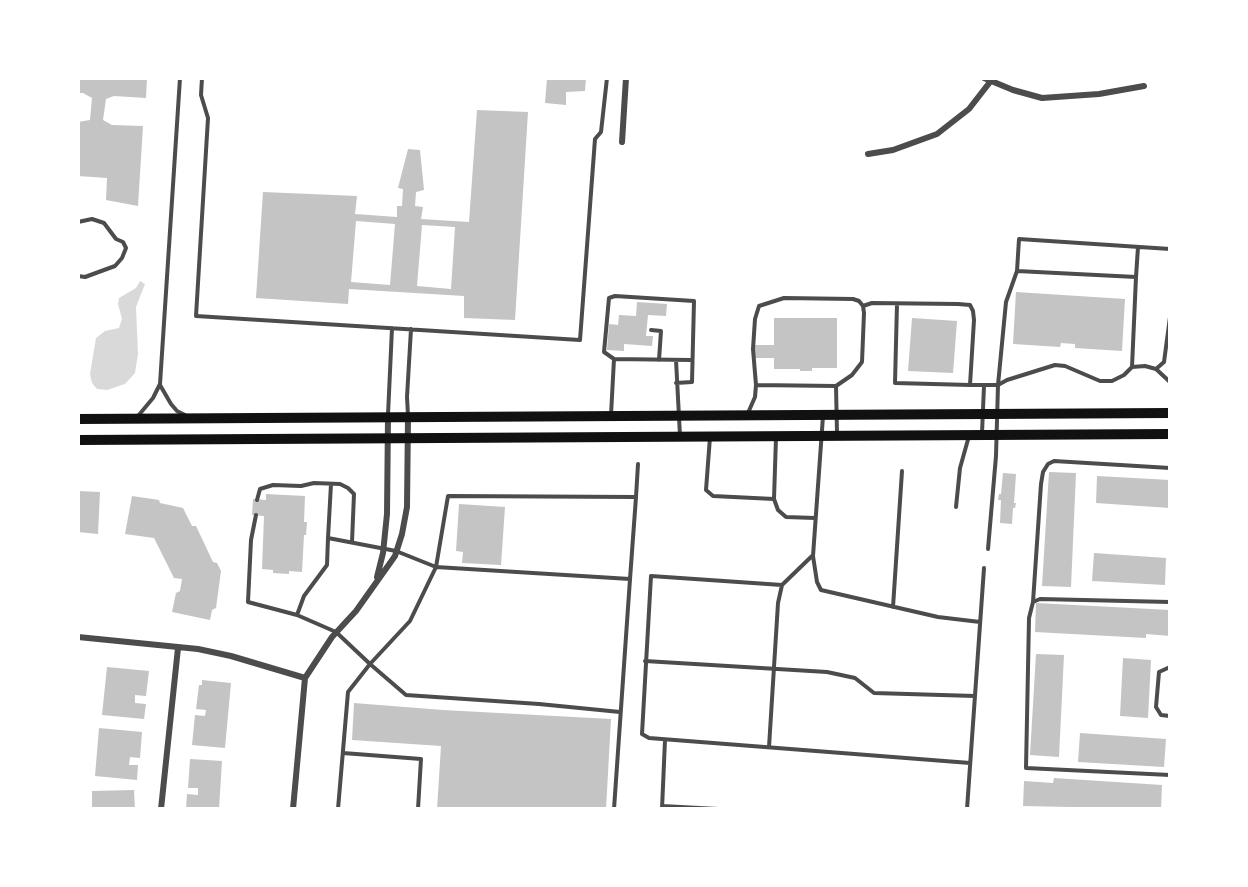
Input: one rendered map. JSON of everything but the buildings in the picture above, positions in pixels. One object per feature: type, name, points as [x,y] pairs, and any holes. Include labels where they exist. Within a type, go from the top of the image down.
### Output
[{"type":"main road","points":[[78,419],[1170,413]]},
{"type":"main road","points":[[668,437],[673,415]]},
{"type":"main road","points":[[78,440],[1170,434]]},
{"type":"street","points":[[622,142],[626,78]]},
{"type":"street","points":[[868,153],[893,150],[936,134],[969,109],[987,80],[1042,98],[1099,94],[1144,86]]},
{"type":"street","points":[[376,580],[387,514],[388,417]]},
{"type":"street","points":[[293,809],[305,678],[336,632],[356,611],[396,550],[407,507],[408,417]]},
{"type":"street","points":[[78,637],[198,649],[231,656],[305,678]]},
{"type":"street","points":[[161,809],[178,648]]},
{"type":"lane","points":[[136,418],[153,398],[160,384],[180,78]]},
{"type":"lane","points":[[202,78],[201,94],[208,118],[196,316],[580,340],[595,139],[601,132],[607,78]]},
{"type":"lane","points":[[78,222],[92,219],[104,223],[126,248],[122,258],[115,266],[85,277],[78,276]]},
{"type":"lane","points":[[988,549],[997,435],[998,385],[1006,302],[1017,271],[1019,239],[1170,249]]},
{"type":"lane","points":[[897,304],[895,383],[998,385],[1007,380],[1055,366],[1065,366],[1100,381],[1112,381],[1124,375],[1132,367],[1138,247]]},
{"type":"lane","points":[[1017,271],[1136,277]]},
{"type":"lane","points":[[676,383],[692,382],[694,301],[615,296],[609,298],[604,345],[606,355],[614,359],[691,360]]},
{"type":"lane","points":[[748,415],[755,397],[754,320],[759,306],[783,298],[853,299],[859,301],[863,306],[862,362],[852,375],[836,386],[756,385]]},
{"type":"lane","points":[[863,306],[872,303],[970,305],[974,320],[970,385]]},
{"type":"lane","points":[[1156,369],[1164,362],[1170,317]]},
{"type":"lane","points":[[388,417],[392,328]]},
{"type":"lane","points":[[408,417],[411,330]]},
{"type":"lane","points":[[651,330],[661,331],[659,360]]},
{"type":"lane","points":[[610,416],[614,359]]},
{"type":"lane","points":[[676,360],[673,415],[680,437]]},
{"type":"lane","points":[[1132,367],[1156,369],[1170,382]]},
{"type":"lane","points":[[160,384],[167,399],[177,411],[190,418]]},
{"type":"lane","points":[[836,386],[837,436]]},
{"type":"lane","points":[[982,435],[984,386]]},
{"type":"lane","points":[[823,415],[813,556],[820,590],[938,617],[980,622]]},
{"type":"lane","points":[[956,507],[960,468],[969,435]]},
{"type":"lane","points":[[710,436],[706,490],[712,496],[774,499]]},
{"type":"lane","points":[[776,436],[774,499],[778,510],[786,517],[815,518]]},
{"type":"lane","points":[[1170,468],[1054,461],[1048,464],[1043,472],[1033,602],[1029,618],[1026,768],[1170,775]]},
{"type":"lane","points":[[614,809],[638,465]]},
{"type":"lane","points":[[893,607],[902,471]]},
{"type":"lane","points":[[297,615],[304,596],[327,565],[331,484]]},
{"type":"lane","points":[[257,500],[260,489],[273,485],[340,484],[354,494],[352,542]]},
{"type":"lane","points":[[338,809],[348,692],[370,664],[410,621],[436,567],[448,496],[636,497]]},
{"type":"lane","points":[[256,515],[251,540],[248,602],[297,615],[336,632],[406,695],[620,712]]},
{"type":"lane","points":[[328,538],[396,550],[436,567],[630,579]]},
{"type":"lane","points":[[769,747],[778,603],[782,585],[813,556]]},
{"type":"lane","points":[[967,809],[984,568]]},
{"type":"lane","points":[[782,585],[651,576],[642,734],[649,738],[665,740],[970,763]]},
{"type":"lane","points":[[1033,602],[1040,599],[1170,602]]},
{"type":"lane","points":[[645,661],[827,672],[855,678],[874,693],[975,696]]},
{"type":"lane","points":[[1170,667],[1160,672],[1156,707],[1161,715],[1170,716]]},
{"type":"lane","points":[[665,740],[662,807],[718,809]]},
{"type":"lane","points":[[343,753],[421,759],[418,809]]},
{"type":"shaded area","points":[[140,281],[145,284],[136,307],[138,354],[135,373],[125,384],[107,390],[97,389],[92,383],[90,374],[96,338],[105,331],[119,328],[122,319],[118,304],[119,298],[136,288]]}]
